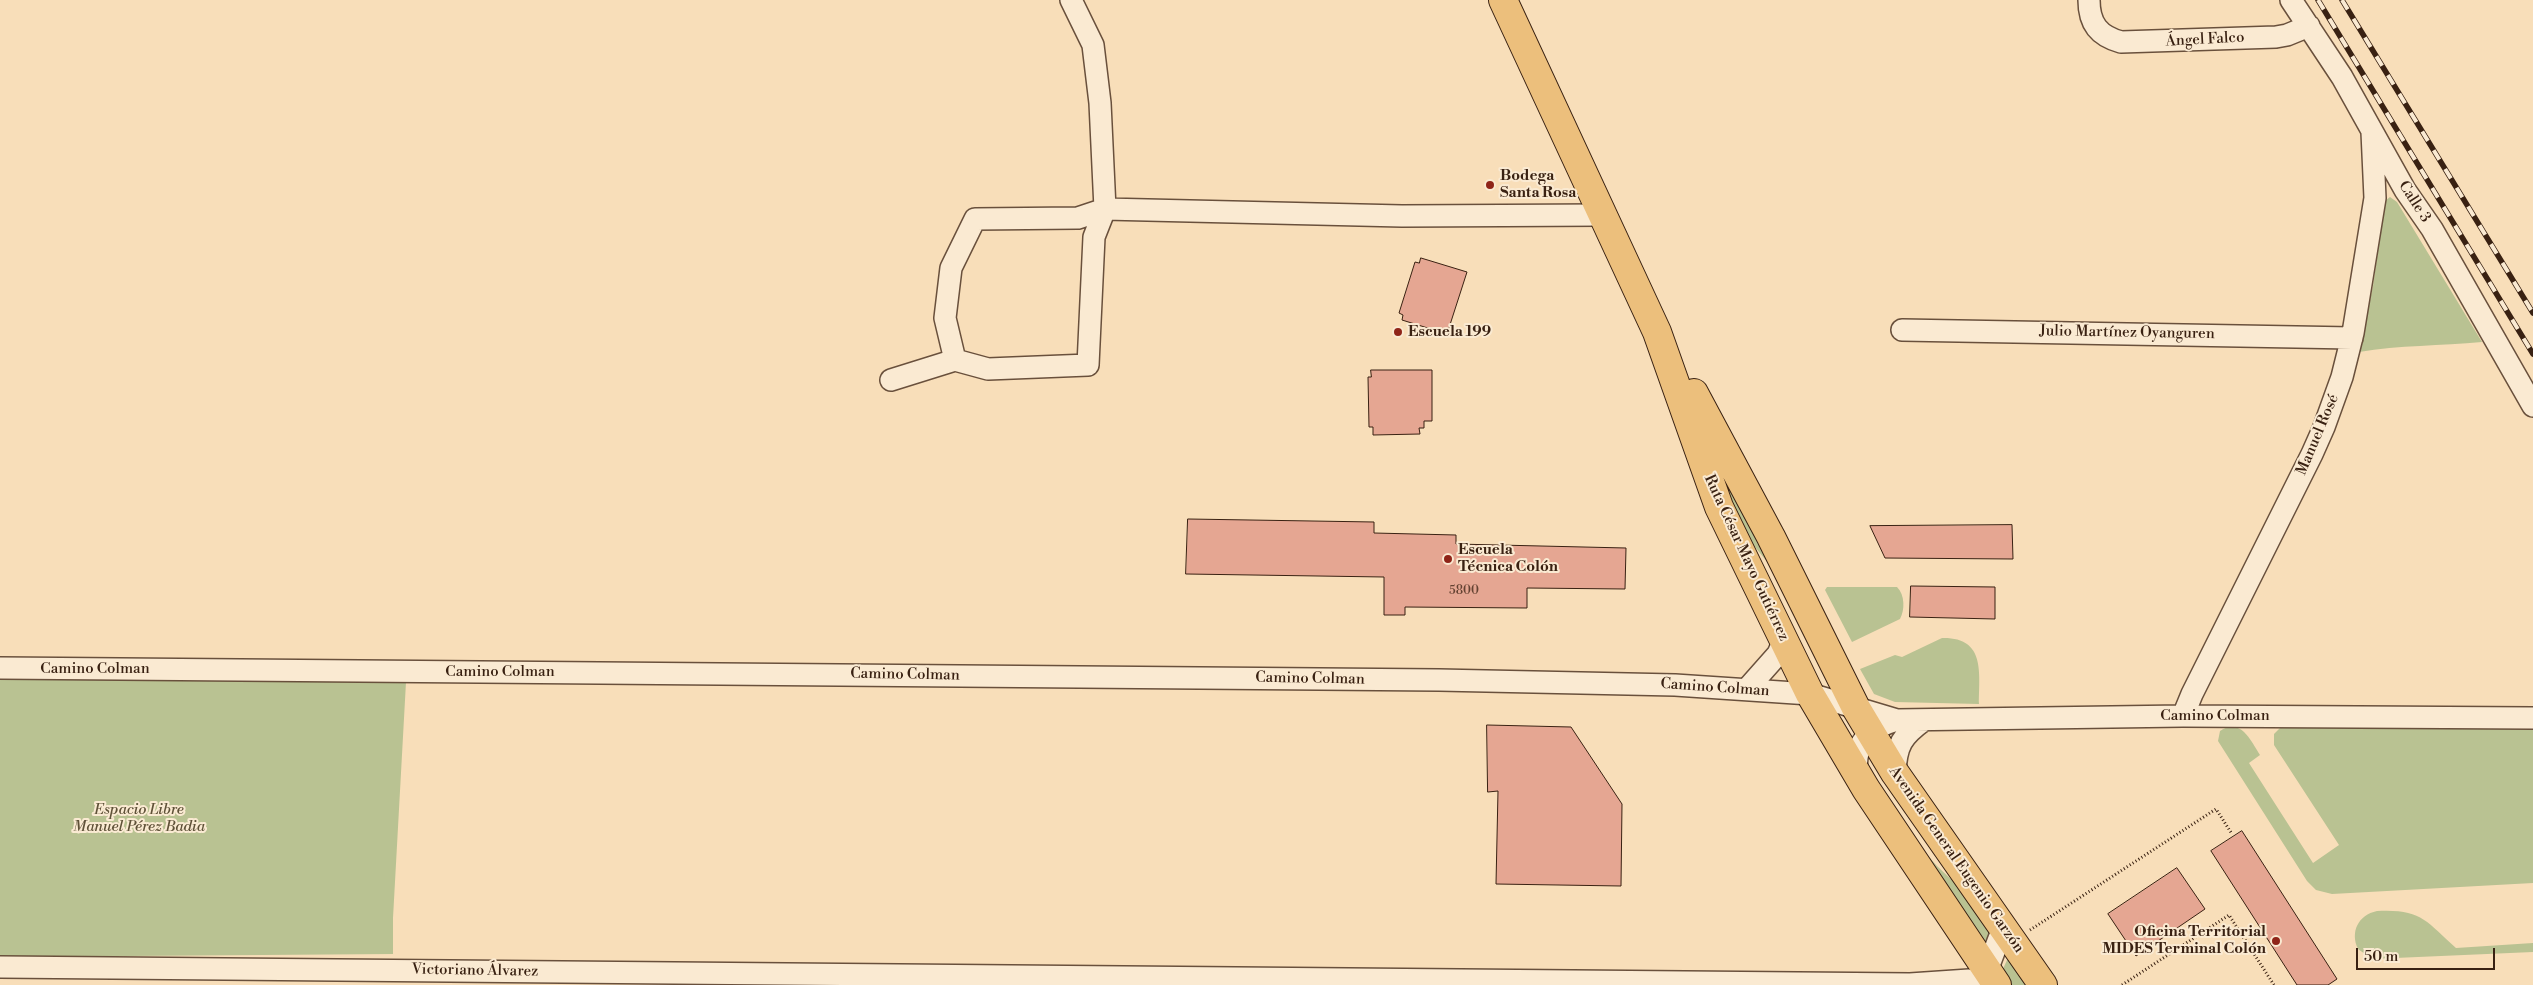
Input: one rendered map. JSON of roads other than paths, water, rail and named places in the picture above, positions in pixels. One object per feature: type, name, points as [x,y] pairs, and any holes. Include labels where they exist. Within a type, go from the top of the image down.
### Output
[{"type":"main road","name":"Ruta César Mayo Gutiérrez","points":[[1503,0],[1657,332],[1716,499],[1784,640],[1825,685],[1856,708],[1866,739]]},
{"type":"main road","name":"Ruta César Mayo Gutiérrez","points":[[1657,332],[1706,415],[1825,685],[1856,774]]},
{"type":"main road","points":[[1739,548],[1769,573],[1825,685],[1826,704],[1866,739],[1925,844],[1942,862],[1971,882]]},
{"type":"main road","name":"Avenida General Eugenio Garzón","points":[[1866,739],[1895,772],[2043,985]]},
{"type":"main road","points":[[1856,774],[1980,977]]},
{"type":"street","points":[[891,380],[955,360],[988,369],[1088,365],[1094,237],[1105,209],[1100,103],[1093,46],[1071,0]]},
{"type":"street","name":"Ángel Falco","points":[[2089,0],[2093,22],[2101,34],[2121,42],[2141,43],[2276,37],[2287,36],[2309,26]]},
{"type":"street","name":"Calle 3","points":[[2291,0],[2342,77],[2405,190],[2432,229],[2533,406]]},
{"type":"street","name":"Manuel Rosé","points":[[2183,716],[2192,694],[2324,427],[2342,378],[2352,338],[2375,198],[2372,132]]},
{"type":"street","points":[[955,360],[945,318],[951,268],[976,219],[1078,218],[1105,209],[1402,216],[1603,215]]},
{"type":"street","name":"Julio Martínez Oyanguren","points":[[1902,330],[2352,338]]},
{"type":"street","points":[[1747,690],[1775,658],[1784,640]]},
{"type":"street","name":"Camino Colman","points":[[0,668],[1439,680],[1675,685],[1747,690],[1825,685]]},
{"type":"street","name":"Camino Colman","points":[[1856,708],[1897,720]]},
{"type":"street","name":"Camino Colman","points":[[1866,739],[1886,723],[1897,720],[2183,716],[2533,718]]},
{"type":"street","points":[[1895,772],[1896,755],[1899,745],[1908,732],[1924,720]]},
{"type":"street","points":[[1856,774],[1855,759],[1866,739]]},
{"type":"street","points":[[1980,977],[2008,935]]},
{"type":"street","name":"Victoriano Álvarez","points":[[0,967],[1912,984],[1980,977]]},
{"type":"railway","points":[[2318,0],[2533,354]]},
{"type":"railway","points":[[2342,0],[2533,313]]},
{"type":"place","name":"Bodega Santa Rosa","points":[[1490,185]]},
{"type":"place","name":"Escuela 199","points":[[1398,332]]},
{"type":"place","name":"Escuela Técnica Colón","points":[[1448,559]]},
{"type":"place","name":"Oficina Territorial MIDES Terminal Colón","points":[[2276,941]]},
{"type":"park label","name":"Espacio Libre Manuel Pérez Badia","points":[[139,818]]}]
